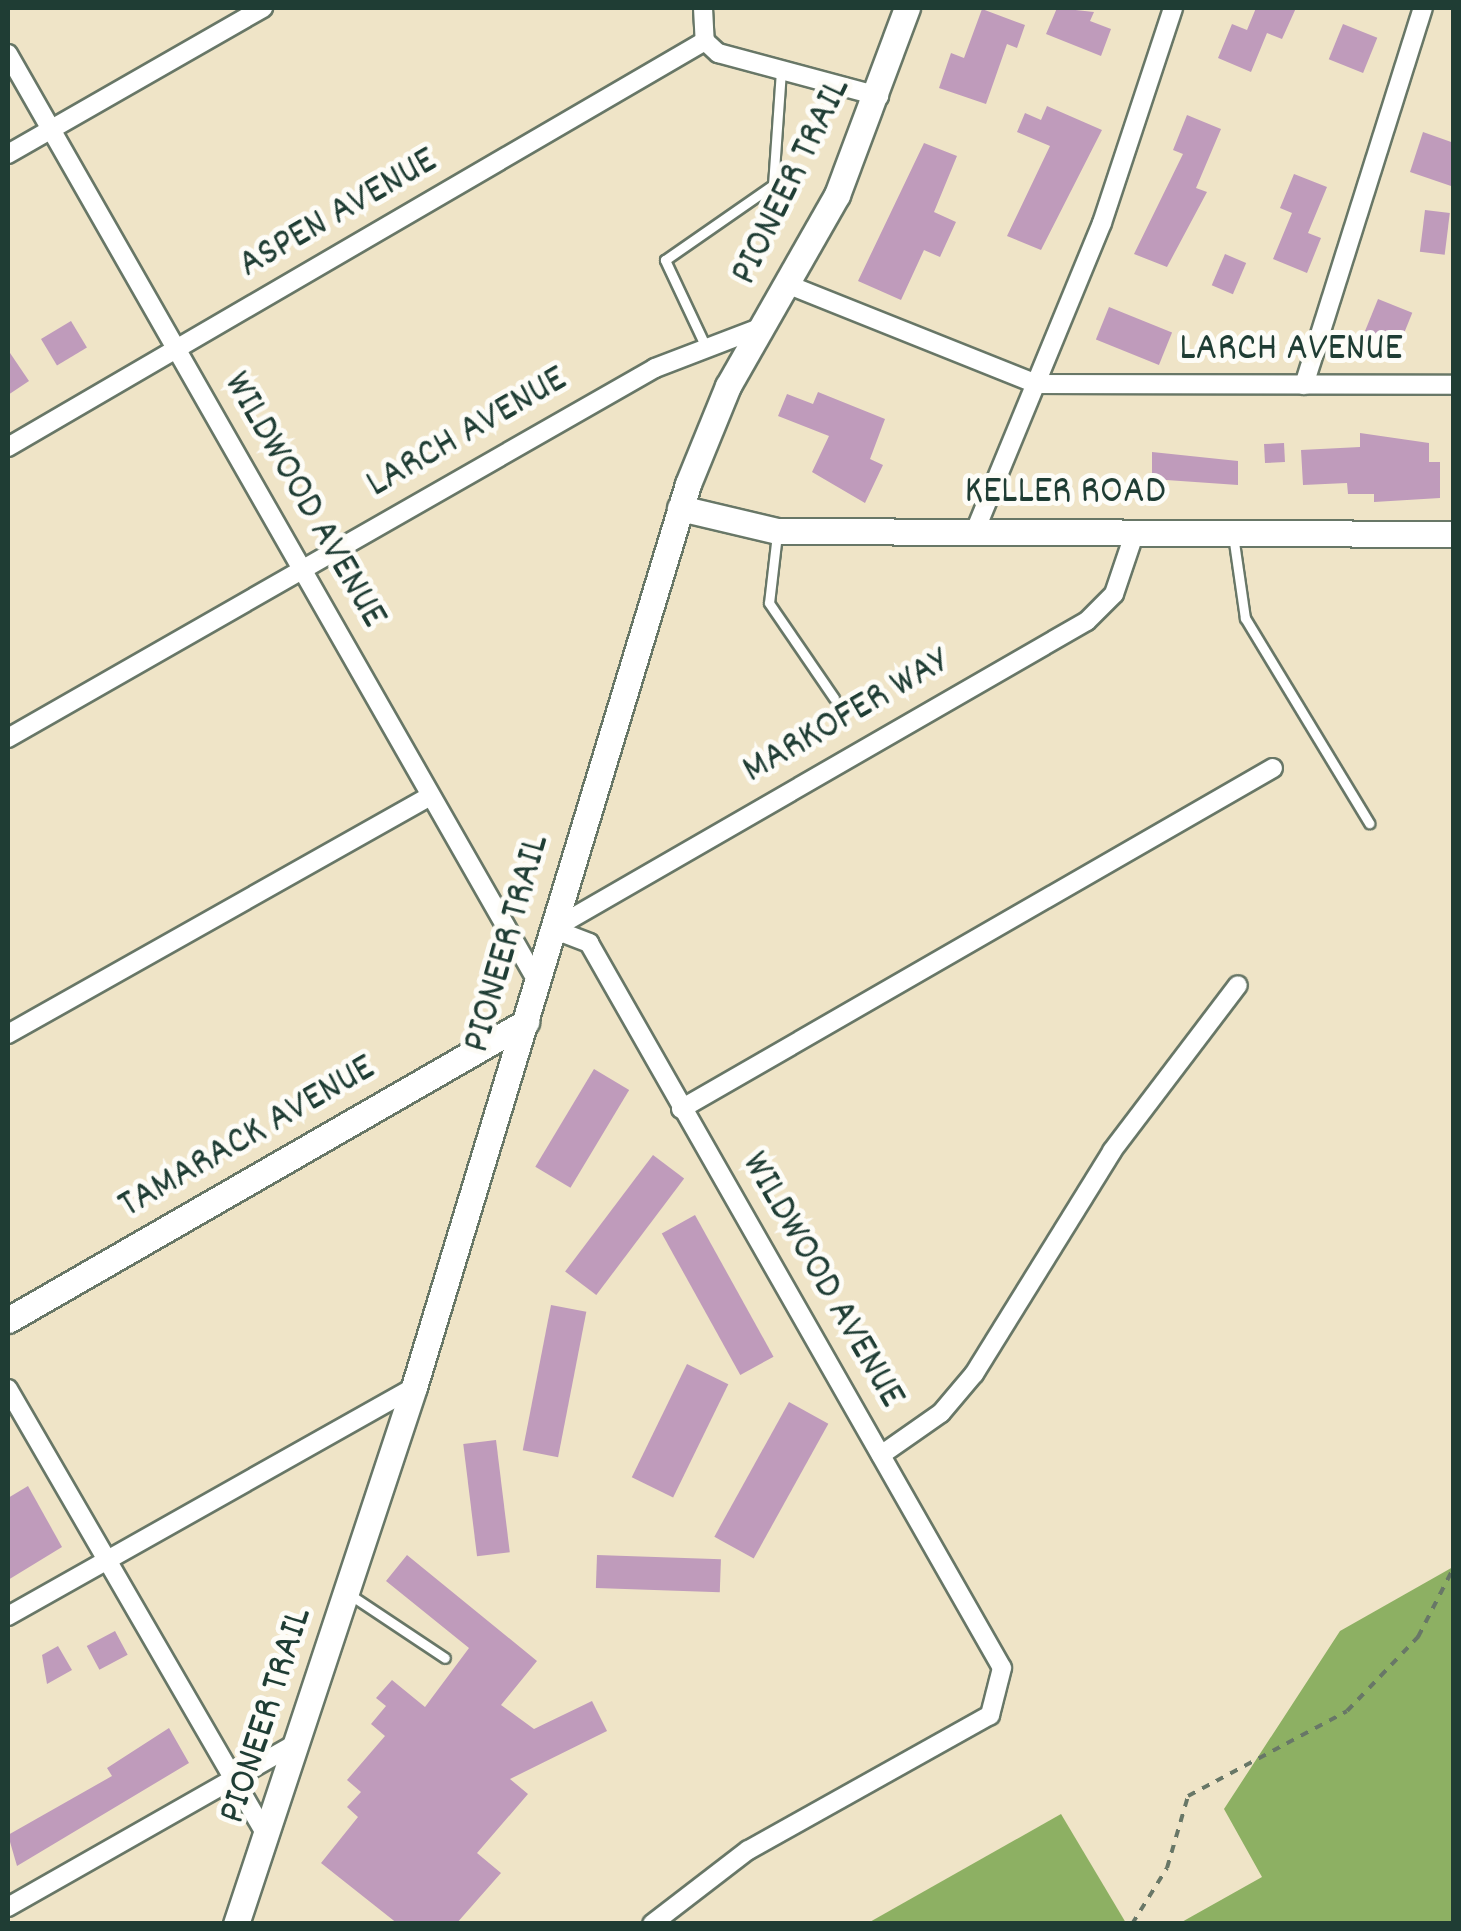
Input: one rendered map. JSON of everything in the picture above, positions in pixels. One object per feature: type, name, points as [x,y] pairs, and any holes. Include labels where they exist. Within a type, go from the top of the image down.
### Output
[{"type":"main road","name":"PIONEER TRAIL","points":[[236,1924],[300,1742],[414,1387],[680,508],[762,328],[789,285],[880,96],[908,8]]},
{"type":"main road","name":"KELLER ROAD","points":[[680,508],[778,531],[1454,534]]},
{"type":"main road","name":"TAMARACK AVENUE","points":[[8,1320],[526,1022]]},
{"type":"street","points":[[8,154],[263,8]]},
{"type":"street","points":[[704,8],[705,41],[718,54],[880,96]]},
{"type":"street","points":[[975,531],[1129,150],[1173,8]]},
{"type":"street","points":[[1304,385],[1423,8]]},
{"type":"street","name":"ASPEN AVENUE","points":[[8,446],[705,41]]},
{"type":"street","name":"WILDWOOD AVENUE","points":[[8,54],[538,983]]},
{"type":"street","name":"LARCH AVENUE","points":[[789,285],[1037,384],[1454,385]]},
{"type":"street","name":"LARCH AVENUE","points":[[8,738],[704,343],[762,328]]},
{"type":"street","name":"MARKOFER WAY","points":[[553,930],[1088,621],[1114,594],[1135,532]]},
{"type":"street","points":[[681,1108],[1272,768]]},
{"type":"street","points":[[8,1034],[431,796]]},
{"type":"street","name":"WILDWOOD AVENUE","points":[[553,930],[588,944],[990,1642],[1003,1690],[990,1715],[960,1736],[748,1850],[652,1924]]},
{"type":"street","points":[[881,1454],[941,1413],[974,1374],[1112,1151],[1238,985]]},
{"type":"street","points":[[8,1616],[414,1387]]},
{"type":"street","points":[[8,1388],[268,1838]]},
{"type":"street","points":[[8,1907],[300,1742]]},
{"type":"lane","points":[[704,343],[665,260],[773,185],[781,71]]},
{"type":"lane","points":[[778,531],[769,602],[834,698]]},
{"type":"lane","points":[[1232,532],[1246,618],[1368,823]]},
{"type":"lane","points":[[347,1592],[445,1658]]},
{"type":"path","points":[[1132,1924],[1167,1868],[1188,1796],[1347,1711],[1418,1637],[1454,1567]]},
{"type":"green space","points":[[1453,1567],[1453,1923],[1180,1923],[1262,1877],[1224,1809],[1340,1631]]},
{"type":"green space","points":[[1061,1814],[1126,1923],[868,1923]]},
{"type":"building","points":[[1057,8],[1094,12],[1090,21],[1111,29],[1101,56],[1046,34]]},
{"type":"building","points":[[1256,8],[1296,8],[1282,39],[1267,33],[1251,72],[1218,58],[1232,24],[1247,30]]},
{"type":"building","points":[[982,9],[1025,25],[1017,48],[1007,44],[986,104],[939,88],[951,53],[964,58]]},
{"type":"building","points":[[1343,24],[1377,38],[1363,73],[1329,59]]},
{"type":"building","points":[[1047,106],[1102,130],[1041,250],[1007,236],[1050,146],[1017,132],[1025,113],[1041,120]]},
{"type":"building","points":[[1187,115],[1221,129],[1196,188],[1207,192],[1167,267],[1134,254],[1183,154],[1173,150]]},
{"type":"building","points":[[1423,132],[1454,143],[1454,187],[1410,172]]},
{"type":"building","points":[[924,143],[957,156],[934,212],[956,222],[940,257],[924,250],[901,300],[858,281]]},
{"type":"building","points":[[1294,174],[1327,187],[1308,233],[1321,238],[1307,273],[1273,259],[1292,213],[1280,208]]},
{"type":"building","points":[[1425,210],[1450,213],[1445,255],[1420,252]]},
{"type":"building","points":[[1225,254],[1246,263],[1233,294],[1212,285]]},
{"type":"building","points":[[1378,299],[1412,313],[1398,348],[1364,334]]},
{"type":"building","points":[[1109,307],[1172,332],[1159,365],[1096,339]]},
{"type":"building","points":[[71,321],[87,348],[57,366],[41,339]]},
{"type":"building","points":[[8,350],[29,381],[8,395]]},
{"type":"building","points":[[818,392],[885,419],[870,459],[883,465],[865,503],[812,472],[829,436],[778,416],[787,394],[813,404]]},
{"type":"building","points":[[1360,433],[1429,443],[1429,462],[1440,462],[1440,498],[1374,502],[1374,494],[1348,494],[1347,483],[1303,485],[1301,450],[1360,447]]},
{"type":"building","points":[[1284,443],[1285,462],[1265,463],[1264,444]]},
{"type":"building","points":[[1152,452],[1238,461],[1238,485],[1152,479]]},
{"type":"building","points":[[594,1069],[629,1090],[570,1188],[535,1167]]},
{"type":"building","points":[[653,1155],[684,1178],[596,1295],[565,1272]]},
{"type":"building","points":[[695,1215],[774,1357],[740,1375],[662,1233]]},
{"type":"building","points":[[551,1305],[586,1312],[558,1457],[523,1450]]},
{"type":"building","points":[[687,1364],[728,1384],[673,1497],[632,1477]]},
{"type":"building","points":[[789,1402],[828,1424],[754,1559],[714,1537]]},
{"type":"building","points":[[496,1440],[510,1552],[477,1556],[463,1444]]},
{"type":"building","points":[[28,1486],[62,1547],[8,1580],[8,1498]]},
{"type":"building","points":[[407,1555],[537,1661],[501,1705],[534,1729],[592,1701],[607,1731],[510,1779],[528,1794],[477,1853],[501,1873],[456,1924],[398,1924],[321,1863],[358,1817],[347,1807],[361,1792],[347,1780],[385,1736],[371,1724],[386,1706],[376,1698],[392,1680],[425,1707],[469,1648],[386,1581]]},
{"type":"building","points":[[597,1555],[721,1559],[720,1592],[596,1588]]},
{"type":"building","points":[[115,1631],[128,1655],[99,1670],[87,1646]]},
{"type":"building","points":[[58,1646],[72,1670],[47,1684],[42,1655]]},
{"type":"building","points":[[169,1728],[189,1763],[17,1866],[8,1835],[112,1776],[107,1768]]}]
